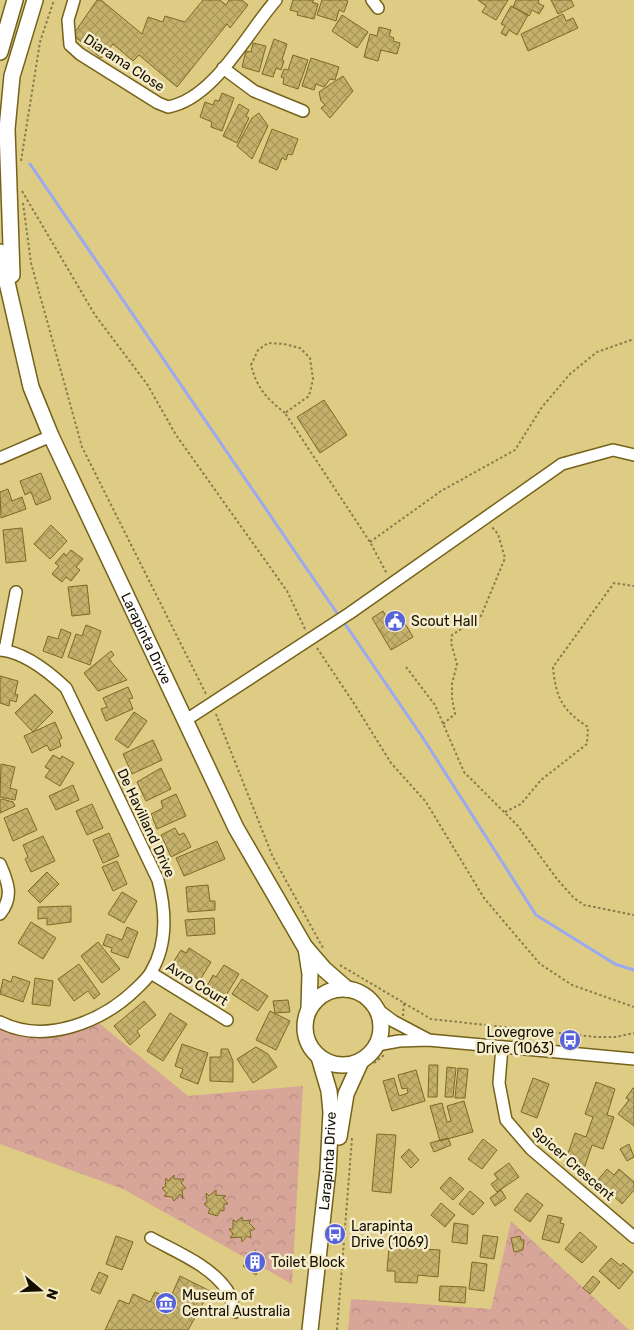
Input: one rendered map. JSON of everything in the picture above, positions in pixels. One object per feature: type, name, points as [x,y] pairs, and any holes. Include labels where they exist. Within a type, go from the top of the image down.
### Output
[{"type":"main road","points":[[0,52],[15,0]]},
{"type":"main road","name":"Larapinta Drive","points":[[14,319],[3,160],[12,76],[35,0]]},
{"type":"main road","name":"Larapinta Drive","points":[[0,252],[14,319],[32,387],[52,436],[236,828],[305,947],[324,969],[346,989]]},
{"type":"main road","name":"Larapinta Drive","points":[[305,947],[310,974],[309,1009]]},
{"type":"main road","points":[[346,989],[361,993],[377,1008],[381,1030],[369,1063],[339,1065],[319,1057],[309,1045],[305,1031],[309,1009],[325,993],[346,989]]},
{"type":"main road","name":"Larapinta Drive","points":[[310,1330],[328,1170],[332,1112],[326,1080],[319,1057]]},
{"type":"main road","name":"Larapinta Drive","points":[[313,1296],[343,1105],[369,1063]]},
{"type":"street","name":"Diarama Close","points":[[74,0],[68,20],[70,45],[80,54],[158,103],[168,107],[193,99],[224,68],[276,0]]},
{"type":"street","points":[[224,68],[262,95],[303,111]]},
{"type":"street","points":[[0,458],[52,436]]},
{"type":"street","points":[[186,720],[212,705],[350,612],[562,464],[613,450],[634,455]]},
{"type":"street","points":[[3,650],[16,592]]},
{"type":"street","name":"De Havilland Drive","points":[[0,1022],[27,1029],[51,1031],[74,1027],[94,1019],[128,996],[151,973],[161,948],[165,906],[158,880],[66,688],[51,674],[21,656],[3,650]]},
{"type":"street","points":[[0,864],[8,883],[9,900],[0,914]]},
{"type":"street","name":"Avro Court","points":[[151,973],[226,1020]]},
{"type":"street","points":[[377,1008],[393,1021],[428,1040]]},
{"type":"street","points":[[377,1045],[399,1041],[428,1040],[634,1059]]},
{"type":"street","name":"Spicer Crescent","points":[[502,1047],[499,1083],[506,1120],[531,1148],[633,1234]]},
{"type":"street","points":[[151,1238],[201,1266],[217,1278],[228,1291],[235,1312]]},
{"type":"path","points":[[20,170],[40,42],[54,0]]},
{"type":"path","points":[[325,952],[272,855],[212,705],[82,447],[32,263],[21,188],[95,315],[147,384],[176,435],[287,591],[310,638],[356,705],[391,764],[426,802],[484,898],[540,964],[572,985],[634,1007]]},
{"type":"path","points":[[370,542],[441,492],[515,450],[542,407],[570,374],[597,352],[634,339]]},
{"type":"path","points":[[285,413],[309,396],[313,379],[310,358],[300,348],[268,343],[258,350],[251,365],[256,384],[271,402],[285,413],[370,542],[391,583]]},
{"type":"path","points":[[442,724],[455,714],[452,684],[457,664],[451,643],[452,635],[481,616],[505,558],[498,534],[484,518]]},
{"type":"path","points":[[505,812],[521,804],[541,780],[587,744],[588,727],[571,716],[556,694],[553,667],[614,584],[634,586]]},
{"type":"path","points":[[406,667],[434,705],[464,772],[505,812],[574,898],[584,905],[634,915]]},
{"type":"path","points":[[336,963],[431,1018],[596,1037],[616,1037],[634,1033]]},
{"type":"path","points":[[402,1020],[404,1003]]},
{"type":"path","points":[[337,1330],[353,1131]]},
{"type":"green space","points":[[94,1019],[188,1096],[303,1086],[292,1284],[123,1189],[0,1144],[0,1022],[27,1029]]},
{"type":"green space","points":[[511,1221],[629,1330],[348,1330],[351,1299],[491,1309]]},
{"type":"building","points":[[97,0],[101,0],[142,34],[148,17],[163,22],[165,16],[185,22],[203,0],[220,0],[226,5],[229,0],[242,0],[248,5],[230,28],[227,24],[177,87],[139,55],[133,61],[113,44],[101,58],[73,35]]},
{"type":"building","points":[[293,0],[314,0],[312,2],[318,4],[314,19],[297,15],[298,12],[290,10]]},
{"type":"building","points":[[322,0],[348,1],[344,12],[339,10],[336,21],[317,15]]},
{"type":"building","points":[[478,0],[508,0],[496,20],[482,12],[486,6]]},
{"type":"building","points":[[516,0],[539,0],[538,3],[544,6],[539,14],[532,10],[529,16],[513,7]]},
{"type":"building","points":[[551,0],[571,0],[574,6],[558,14]]},
{"type":"building","points":[[511,6],[528,15],[517,35],[509,30],[506,36],[501,33],[505,26],[501,24]]},
{"type":"building","points":[[563,14],[566,21],[573,18],[578,28],[528,51],[521,34]]},
{"type":"building","points":[[342,15],[368,32],[357,48],[332,31]]},
{"type":"building","points":[[379,27],[391,30],[389,36],[394,38],[393,41],[400,43],[397,54],[381,50],[378,61],[364,57],[370,34],[377,36]]},
{"type":"building","points":[[274,39],[287,44],[281,70],[276,68],[273,77],[262,74]]},
{"type":"building","points":[[253,43],[266,46],[259,72],[242,67],[246,51],[251,52]]},
{"type":"building","points":[[293,55],[308,60],[298,89],[283,84],[284,78],[281,77],[284,69],[288,70]]},
{"type":"building","points":[[311,58],[339,67],[335,80],[330,79],[324,87],[316,84],[314,90],[302,86]]},
{"type":"building","points":[[343,76],[353,91],[330,118],[321,108],[325,105],[321,101],[319,92]]},
{"type":"building","points":[[222,93],[234,98],[222,131],[211,127],[212,122],[200,117],[205,102],[213,105],[215,100],[219,101]]},
{"type":"building","points":[[239,104],[249,110],[246,116],[249,118],[237,143],[223,136]]},
{"type":"building","points":[[259,113],[268,126],[252,159],[237,146],[252,118]]},
{"type":"building","points":[[272,129],[298,139],[292,155],[288,154],[286,160],[282,158],[277,170],[259,162]]},
{"type":"building","points":[[324,400],[347,435],[320,453],[297,417]]},
{"type":"building","points":[[41,473],[51,499],[36,505],[31,492],[25,495],[20,481]]},
{"type":"building","points":[[8,489],[12,501],[22,497],[26,509],[1,518],[0,492]]},
{"type":"building","points":[[51,525],[67,541],[50,559],[34,544]]},
{"type":"building","points":[[22,528],[26,561],[6,563],[3,530]]},
{"type":"building","points":[[71,550],[83,559],[76,567],[80,570],[71,581],[66,577],[62,582],[52,574],[59,566],[55,563],[64,553],[66,556]]},
{"type":"building","points":[[87,585],[90,614],[72,616],[68,587]]},
{"type":"building","points":[[383,611],[389,621],[400,615],[413,637],[391,650],[372,618]]},
{"type":"building","points":[[86,625],[101,631],[90,665],[68,657],[76,634],[82,636]]},
{"type":"building","points":[[61,629],[71,633],[62,658],[43,651],[48,636],[58,639]]},
{"type":"building","points":[[111,651],[114,655],[109,659],[127,680],[98,691],[84,673]]},
{"type":"building","points":[[0,676],[18,681],[15,694],[18,695],[16,702],[10,700],[9,706],[0,703]]},
{"type":"building","points":[[128,687],[133,698],[129,699],[133,709],[106,721],[101,709],[107,707],[103,698]]},
{"type":"building","points":[[35,694],[53,712],[33,732],[15,713]]},
{"type":"building","points":[[134,712],[147,721],[128,748],[115,739]]},
{"type":"building","points":[[55,722],[62,738],[59,740],[61,746],[50,751],[47,745],[32,753],[24,736]]},
{"type":"building","points":[[153,740],[162,760],[132,774],[123,754]]},
{"type":"building","points":[[53,755],[60,759],[62,756],[74,763],[60,786],[45,777],[50,770],[45,767]]},
{"type":"building","points":[[1,764],[15,767],[10,788],[17,790],[15,800],[0,797]]},
{"type":"building","points":[[161,768],[171,789],[146,801],[137,782]]},
{"type":"building","points":[[73,785],[79,800],[56,810],[49,796]]},
{"type":"building","points":[[176,794],[186,816],[157,829],[151,814],[163,808],[161,801]]},
{"type":"building","points":[[0,800],[13,802],[15,806],[0,813]]},
{"type":"building","points":[[92,804],[103,828],[87,835],[76,811]]},
{"type":"building","points":[[27,808],[37,830],[13,841],[4,818]]},
{"type":"building","points":[[175,828],[179,835],[184,833],[191,847],[171,857],[161,835]]},
{"type":"building","points":[[109,833],[119,856],[103,863],[93,840]]},
{"type":"building","points":[[43,836],[55,861],[31,872],[25,859],[28,857],[23,845]]},
{"type":"building","points":[[217,841],[225,859],[184,876],[176,858]]},
{"type":"building","points":[[117,861],[127,884],[113,891],[102,867]]},
{"type":"building","points":[[47,872],[59,884],[40,903],[28,891]]},
{"type":"building","points":[[208,885],[210,901],[215,901],[215,910],[188,912],[186,887]]},
{"type":"building","points":[[122,892],[137,901],[124,923],[108,914]]},
{"type":"building","points":[[71,906],[71,922],[47,925],[47,918],[38,919],[38,907]]},
{"type":"building","points":[[214,918],[215,934],[187,936],[185,920]]},
{"type":"building","points":[[31,922],[56,938],[43,959],[18,943]]},
{"type":"building","points":[[127,927],[138,932],[128,958],[111,952],[112,948],[103,945],[107,934],[122,940]]},
{"type":"building","points":[[98,942],[120,969],[102,983],[81,956]]},
{"type":"building","points":[[189,948],[211,962],[200,980],[172,964],[181,950],[186,953]]},
{"type":"building","points":[[79,964],[100,994],[94,999],[88,991],[74,1001],[58,979]]},
{"type":"building","points":[[224,965],[239,974],[224,999],[206,988],[213,975],[216,977]]},
{"type":"building","points":[[13,976],[30,982],[23,1002],[0,994],[3,979],[11,982]]},
{"type":"building","points":[[35,978],[53,981],[50,1006],[32,1004]]},
{"type":"building","points":[[242,979],[268,996],[258,1011],[232,994]]},
{"type":"building","points":[[288,1000],[290,1012],[275,1013],[273,1001]]},
{"type":"building","points":[[144,1001],[156,1015],[137,1031],[140,1036],[130,1045],[114,1026]]},
{"type":"building","points":[[270,1011],[290,1021],[276,1050],[256,1040]]},
{"type":"building","points":[[170,1013],[187,1024],[163,1061],[147,1051]]},
{"type":"building","points":[[182,1044],[208,1053],[198,1084],[180,1077],[183,1069],[175,1066]]},
{"type":"building","points":[[256,1047],[268,1054],[277,1067],[253,1083],[237,1059]]},
{"type":"building","points":[[221,1049],[228,1049],[233,1061],[233,1082],[210,1081],[210,1057],[221,1057]]},
{"type":"building","points":[[429,1065],[438,1065],[437,1097],[428,1097]]},
{"type":"building","points":[[447,1067],[456,1068],[453,1097],[445,1097]]},
{"type":"building","points":[[458,1068],[468,1069],[465,1098],[455,1098]]},
{"type":"building","points":[[416,1070],[425,1101],[392,1111],[383,1081],[394,1078],[399,1096],[408,1093],[407,1088],[402,1089],[398,1075]]},
{"type":"building","points":[[533,1078],[549,1084],[537,1118],[521,1112]]},
{"type":"building","points":[[596,1082],[615,1089],[607,1115],[614,1117],[603,1149],[592,1145],[583,1172],[564,1165],[575,1133],[586,1137],[593,1117],[585,1114]]},
{"type":"building","points":[[633,1088],[634,1126],[618,1114],[629,1100],[626,1098]]},
{"type":"building","points":[[464,1101],[473,1132],[440,1141],[430,1106],[442,1103],[447,1122],[451,1121],[447,1106]]},
{"type":"building","points":[[377,1134],[396,1135],[391,1193],[372,1191]]},
{"type":"building","points":[[448,1138],[451,1145],[434,1152],[430,1143]]},
{"type":"building","points":[[483,1139],[497,1150],[482,1169],[468,1159]]},
{"type":"building","points":[[629,1144],[634,1157],[627,1161],[620,1149]]},
{"type":"building","points":[[409,1149],[419,1160],[411,1168],[401,1157]]},
{"type":"building","points":[[509,1163],[519,1177],[497,1192],[491,1184],[498,1179],[494,1174]]},
{"type":"building","points":[[607,1169],[614,1175],[619,1169],[634,1182],[634,1190],[622,1204],[597,1181]]},
{"type":"building","points":[[174,1175],[174,1179],[184,1179],[181,1183],[186,1188],[182,1190],[183,1199],[180,1194],[174,1201],[172,1197],[164,1196],[167,1194],[162,1188],[165,1187],[166,1178],[168,1181]]},
{"type":"building","points":[[450,1177],[464,1189],[453,1200],[440,1188]]},
{"type":"building","points":[[216,1190],[216,1195],[226,1196],[223,1198],[228,1204],[224,1204],[224,1211],[221,1210],[217,1216],[208,1213],[210,1209],[204,1204],[207,1202],[206,1193],[209,1196]]},
{"type":"building","points":[[501,1190],[506,1198],[495,1206],[490,1198]]},
{"type":"building","points":[[470,1191],[484,1203],[473,1215],[459,1204]]},
{"type":"building","points":[[527,1193],[543,1205],[530,1222],[514,1210]]},
{"type":"building","points":[[441,1203],[455,1215],[445,1227],[431,1215]]},
{"type":"building","points":[[548,1215],[562,1218],[560,1223],[564,1224],[559,1243],[542,1239]]},
{"type":"building","points":[[242,1217],[243,1221],[251,1220],[249,1223],[255,1229],[250,1231],[251,1238],[247,1236],[242,1242],[241,1237],[230,1238],[233,1234],[229,1229],[233,1229],[233,1220],[236,1222]]},
{"type":"building","points":[[391,1222],[403,1222],[402,1248],[440,1250],[438,1277],[418,1275],[417,1283],[395,1282],[395,1271],[387,1271]]},
{"type":"building","points":[[454,1223],[468,1225],[467,1244],[452,1242]]},
{"type":"building","points":[[580,1232],[597,1247],[582,1263],[565,1249]]},
{"type":"building","points":[[483,1235],[498,1237],[494,1259],[480,1257]]},
{"type":"building","points":[[116,1236],[133,1242],[122,1270],[106,1264]]},
{"type":"building","points":[[520,1236],[521,1240],[524,1240],[523,1250],[514,1252],[511,1238]]},
{"type":"building","name":"Toilet Block","points":[[255,1250],[266,1258],[256,1275],[243,1266]]},
{"type":"building","points":[[611,1258],[621,1266],[623,1263],[633,1272],[619,1289],[599,1271]]},
{"type":"building","points":[[472,1262],[487,1264],[484,1291],[469,1289]]},
{"type":"building","points":[[99,1272],[108,1276],[100,1294],[91,1290]]},
{"type":"building","name":"Museum of Central Australia","points":[[180,1276],[210,1291],[188,1330],[105,1330],[119,1300],[129,1304],[133,1294],[150,1302],[155,1292],[170,1299]]},
{"type":"building","points":[[593,1276],[600,1282],[590,1294],[583,1288]]},
{"type":"building","points":[[440,1286],[466,1287],[465,1303],[439,1301]]},
{"type":"waterway","points":[[30,164],[339,616]]},
{"type":"waterway","points":[[343,621],[423,738],[536,915],[615,964],[634,970]]},
{"type":"place","name":"Scout Hall","points":[[395,621]]},
{"type":"place","name":"Lovegrove Drive (1063)","points":[[570,1040]]},
{"type":"place","name":"Larapinta Drive (1069)","points":[[335,1234]]},
{"type":"place","name":"Toilet Block","points":[[255,1262]]},
{"type":"place","name":"Museum of Central Australia","points":[[166,1303]]}]
